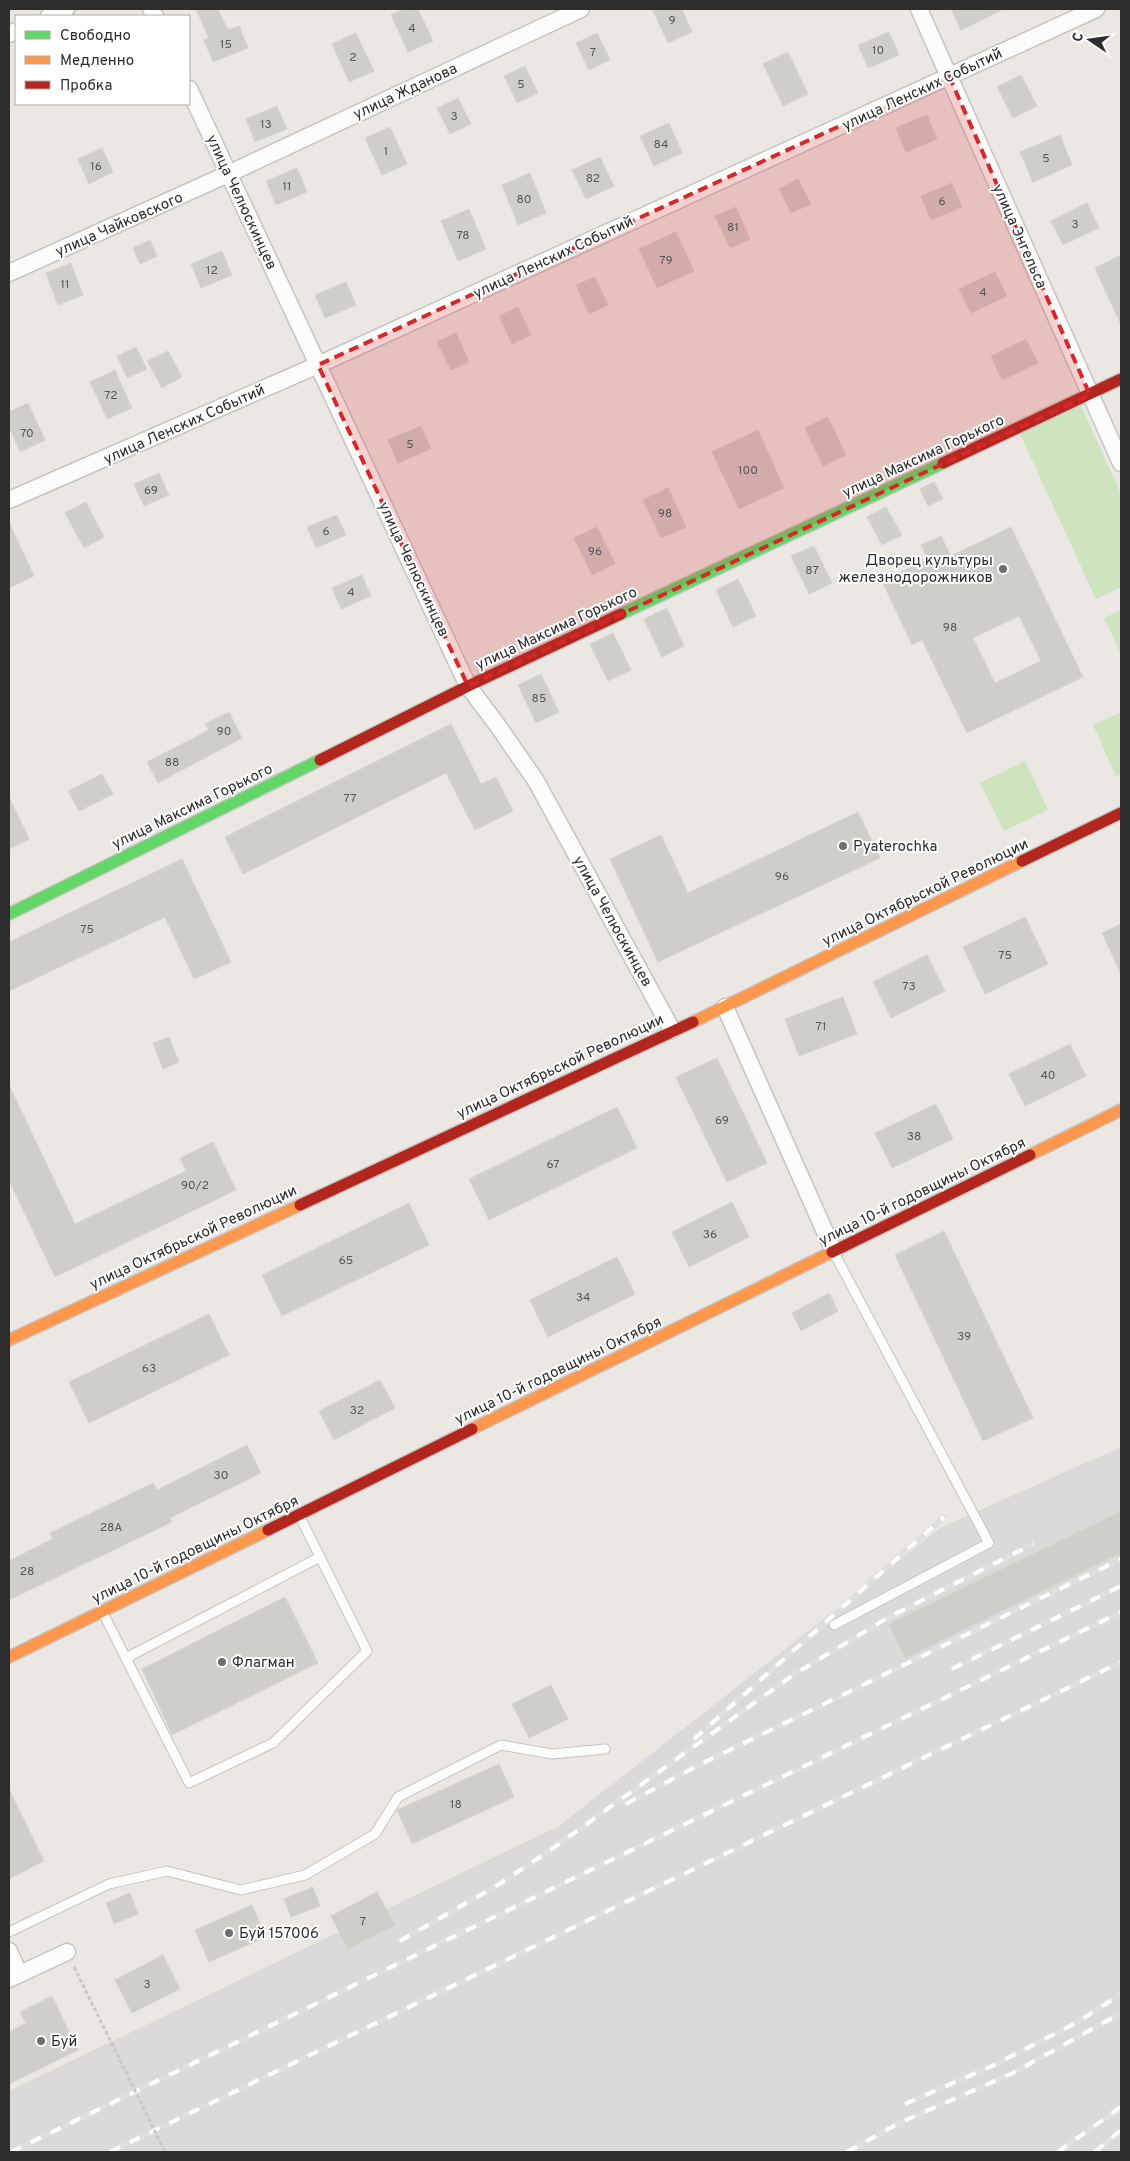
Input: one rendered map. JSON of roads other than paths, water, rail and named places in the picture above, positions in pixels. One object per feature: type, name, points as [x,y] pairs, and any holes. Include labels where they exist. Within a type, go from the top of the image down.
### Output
[{"type":"street","points":[[51,15],[66,9]]},
{"type":"street","name":"улица Жданова","points":[[228,174],[581,9]]},
{"type":"street","name":"улица Энгельса","points":[[919,9],[1121,463]]},
{"type":"street","name":"улица Ленских Событий","points":[[9,500],[318,365],[1096,9]]},
{"type":"street","name":"улица Челюскинцев","points":[[190,91],[468,686],[536,780],[672,1030]]},
{"type":"street","name":"улица Чайковского","points":[[9,272],[228,174]]},
{"type":"street","name":"улица Максима Горького","points":[[9,914],[468,686],[1121,379]]},
{"type":"street","name":"улица Октябрьской Революции","points":[[9,1340],[725,1007],[1121,813]]},
{"type":"street","points":[[725,1007],[834,1252]]},
{"type":"street","name":"улица 10-й годовщины Октября","points":[[9,1657],[1121,1110]]},
{"type":"street","points":[[9,1952],[14,1977],[67,1952]]},
{"type":"lane","points":[[834,1252],[989,1543],[834,1625]]},
{"type":"lane","points":[[102,1611],[188,1783],[273,1743],[367,1651],[299,1514]]},
{"type":"lane","points":[[126,1658],[320,1557]]},
{"type":"lane","points":[[9,1932],[109,1884],[167,1871],[241,1890],[305,1876],[374,1834],[398,1798],[500,1745],[552,1754],[605,1749]]},
{"type":"railway","points":[[694,1739],[944,1517]]},
{"type":"railway","points":[[400,1941],[498,1885],[552,1849],[793,1675],[889,1617],[1033,1544]]},
{"type":"railway","points":[[626,1804],[697,1766],[1121,1559]]},
{"type":"railway","points":[[952,1669],[1121,1586]]},
{"type":"railway","points":[[11,2152],[1121,1612]]},
{"type":"railway","points":[[110,2152],[1121,1662]]},
{"type":"railway","points":[[905,2104],[992,2066],[1076,2023],[1121,1994]]},
{"type":"railway","points":[[847,2152],[899,2123],[1013,2073],[1121,2013]]},
{"type":"railway","points":[[1058,2152],[1121,2107]]},
{"type":"railway","points":[[1095,2152],[1121,2130]]},
{"type":"place","name":"Дворец культуры железнодорожников","points":[[1003,569]]},
{"type":"place","name":"Pyaterochka","points":[[843,846]]},
{"type":"place","name":"Флагман","points":[[222,1662]]},
{"type":"place","name":"Буй 157006","points":[[229,1933]]},
{"type":"place","name":"Буй","points":[[41,2041]]}]
